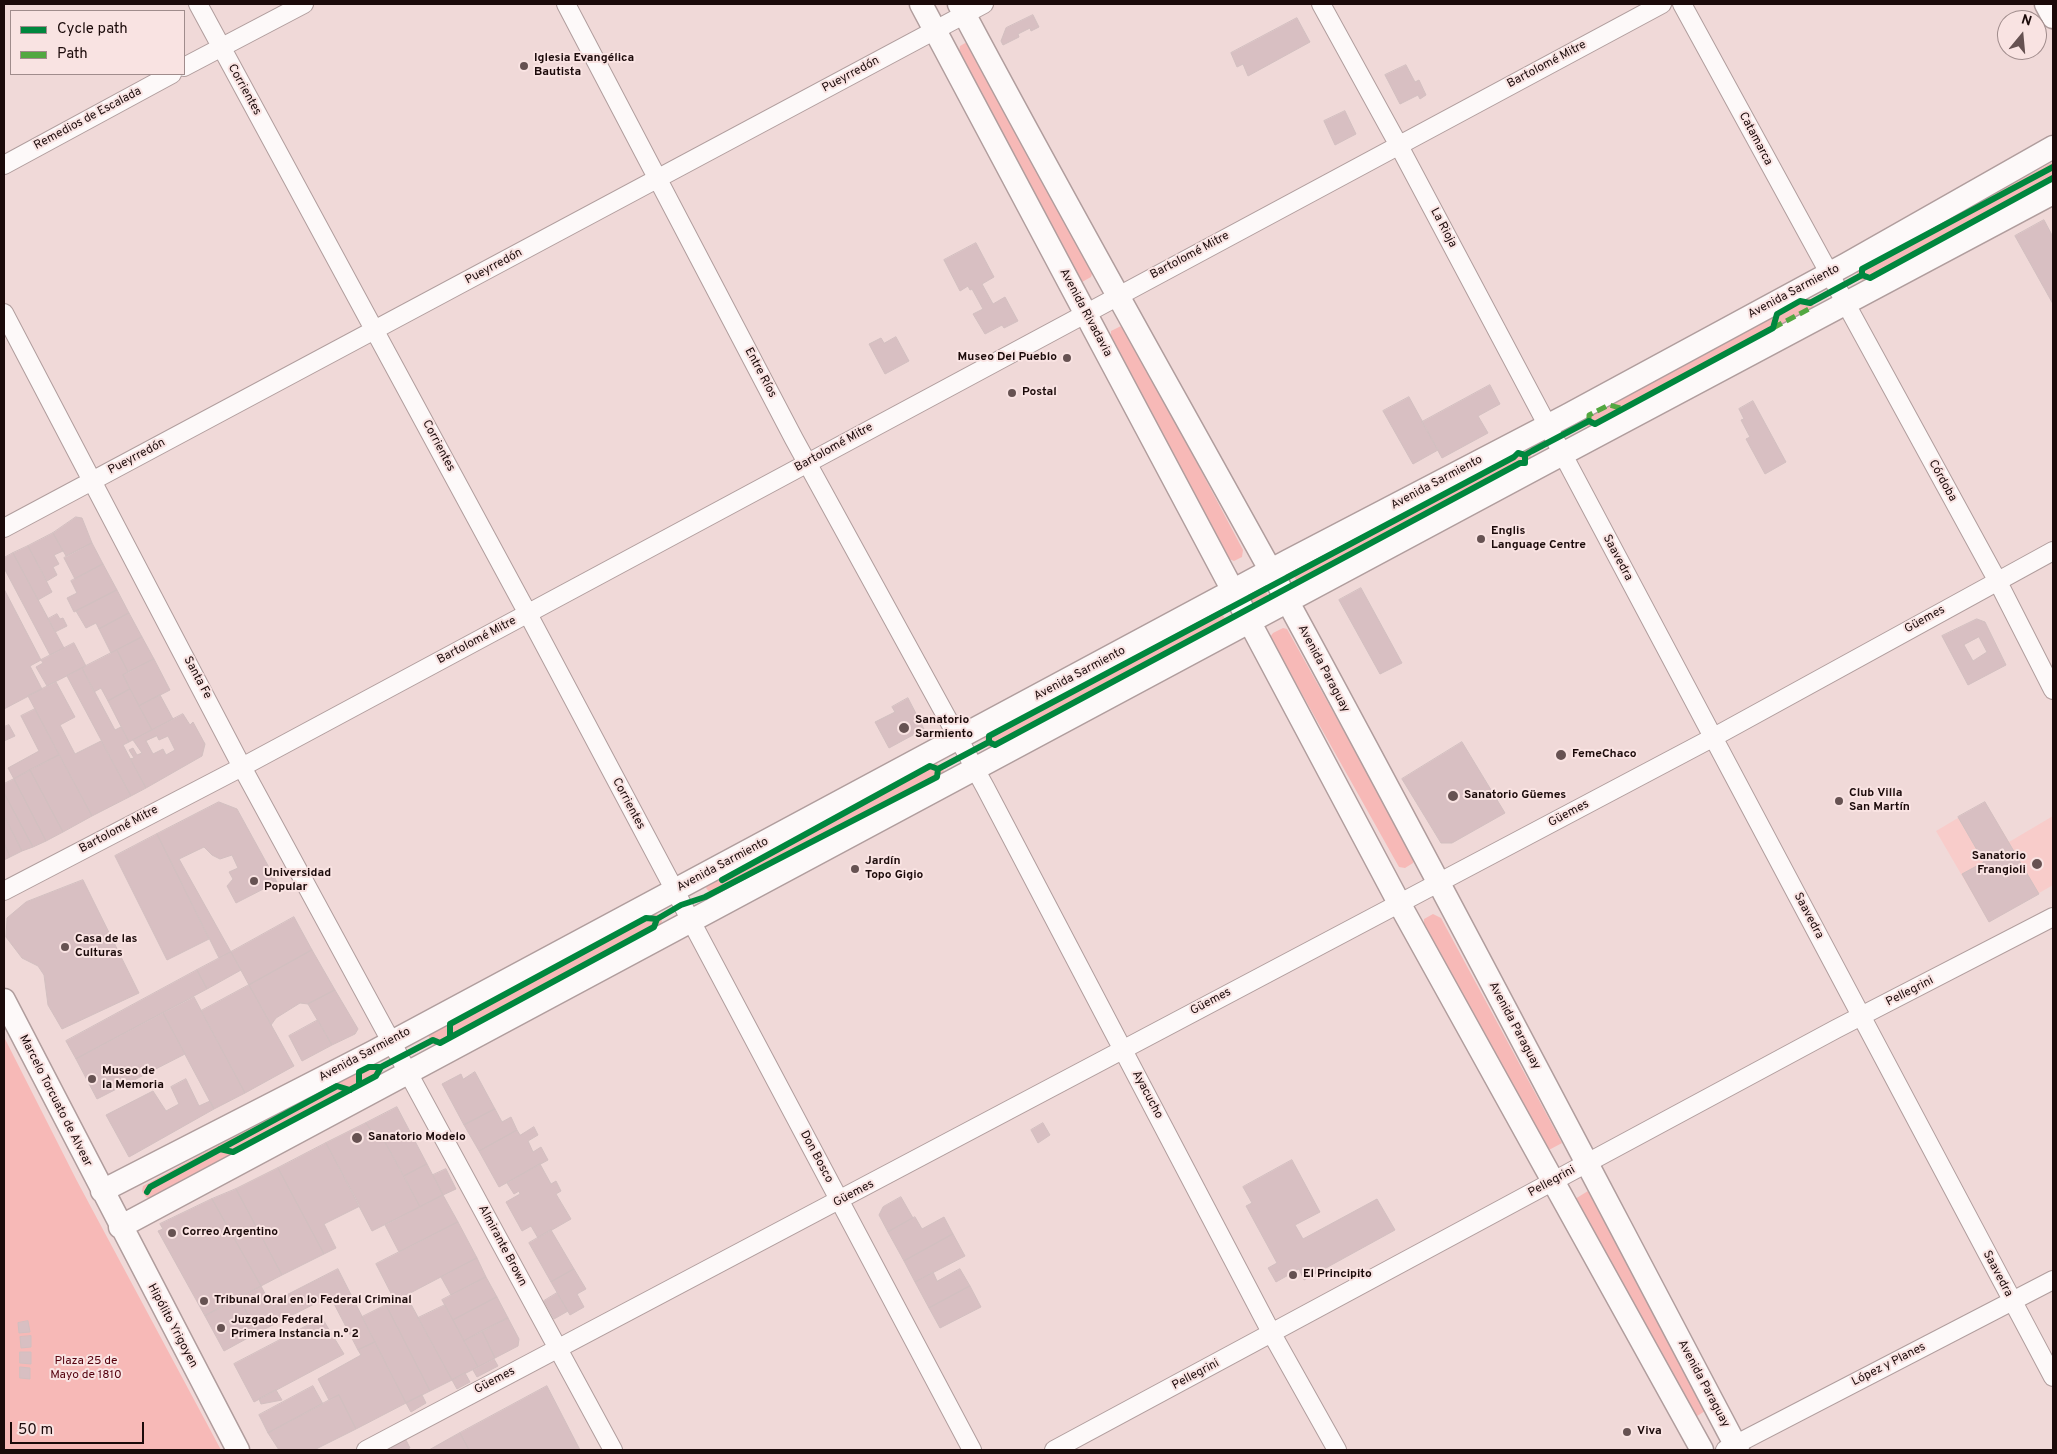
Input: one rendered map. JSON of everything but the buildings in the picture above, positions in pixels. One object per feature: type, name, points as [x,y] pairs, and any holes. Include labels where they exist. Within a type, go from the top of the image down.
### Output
[{"type":"main road","name":"Avenida Rivadavia","points":[[921,4],[1233,592],[1251,622]]},
{"type":"main road","points":[[2046,4],[2053,17]]},
{"type":"main road","points":[[962,9],[1117,295],[1288,602]]},
{"type":"main road","name":"Avenida Sarmiento","points":[[104,1196],[958,740],[1270,571],[1547,425],[1828,273],[2053,147]]},
{"type":"main road","points":[[120,1227],[2053,193]]},
{"type":"main road","name":"Avenida Paraguay","points":[[1288,602],[1588,1162],[1732,1448]]},
{"type":"main road","points":[[1251,622],[1399,903],[1702,1450]]},
{"type":"main road","name":"Marcelo Torcuato de Alvear","points":[[4,1000],[104,1196]]},
{"type":"main road","name":"Hipólito Yrigoyen","points":[[104,1196],[238,1450]]},
{"type":"street","name":"Corrientes","points":[[198,4],[528,614],[674,891]]},
{"type":"street","points":[[185,66],[304,4]]},
{"type":"street","name":"Entre Ríos","points":[[566,4],[807,463],[958,740]]},
{"type":"street","name":"Pueyrredón","points":[[4,528],[935,30],[962,9],[984,4]]},
{"type":"street","name":"La Rioja","points":[[1321,4],[1398,144],[1562,454]]},
{"type":"street","name":"Bartolomé Mitre","points":[[4,891],[528,614],[1084,312],[1662,4]]},
{"type":"street","name":"Catamarca","points":[[1682,4],[1828,273]]},
{"type":"street","name":"Remedios de Escalada","points":[[4,164],[170,75]]},
{"type":"street","name":"Córdoba","points":[[1828,273],[1997,580],[2053,690]]},
{"type":"street","name":"Santa Fe","points":[[4,313],[242,766],[392,1041]]},
{"type":"street","name":"Saavedra","points":[[1562,454],[2053,1377]]},
{"type":"street","name":"Güemes","points":[[366,1450],[840,1201],[1122,1048],[1438,884],[1714,737],[2053,550]]},
{"type":"street","name":"Ayacucho","points":[[958,740],[1272,1334],[1337,1450]]},
{"type":"street","name":"Don Bosco","points":[[674,891],[972,1450]]},
{"type":"street","name":"Pellegrini","points":[[1054,1450],[1861,1016],[2053,917]]},
{"type":"street","name":"Almirante Brown","points":[[392,1041],[613,1450]]},
{"type":"street","name":"López y Planes","points":[[1732,1448],[2053,1280]]},
{"type":"shaded area","points":[[1985,802],[2009,842],[2053,816],[2053,885],[1989,922],[1936,831]]},
{"type":"green space","points":[[967,42],[1093,271],[1091,277],[1082,282],[1078,278],[959,52],[960,46]]},
{"type":"green space","points":[[2053,162],[2053,182],[1867,282],[1861,280],[1857,273],[1859,267]]},
{"type":"green space","points":[[1807,297],[1812,300],[1814,308],[1593,430],[1582,419]]},
{"type":"green space","points":[[1121,326],[1126,329],[1243,550],[1242,557],[1234,561],[1229,559],[1111,336],[1111,331]]},
{"type":"green space","points":[[1522,447],[1528,450],[1531,456],[1529,463],[1303,584],[1297,582],[1293,574],[1295,568]]},
{"type":"green space","points":[[1259,588],[1265,591],[1268,597],[1265,603],[1259,606],[1253,603],[1250,597],[1253,591]]},
{"type":"green space","points":[[1214,610],[1221,611],[1225,619],[1225,626],[990,750],[982,734]]},
{"type":"green space","points":[[1283,628],[1287,629],[1414,857],[1413,863],[1405,868],[1399,867],[1270,637],[1273,633]]},
{"type":"green space","points":[[936,762],[944,771],[942,776],[719,897],[712,895],[706,888],[708,881]]},
{"type":"green space","points":[[649,912],[659,915],[662,921],[660,930],[438,1047],[432,1044],[428,1035]]},
{"type":"green space","points":[[1433,914],[1441,918],[1562,1143],[1547,1151],[1424,927],[1424,919]]},
{"type":"green space","name":"Plaza 25 de Mayo de 1810","points":[[4,1037],[77,1181],[221,1450],[4,1450]]},
{"type":"green space","points":[[368,1064],[374,1065],[379,1074],[377,1080],[152,1200],[146,1197],[142,1191],[143,1186]]},
{"type":"green space","points":[[1588,1191],[1705,1411],[1691,1420],[1575,1199]]},
{"type":"marked path","points":[[1773,328],[1809,309],[1810,303]]},
{"type":"marked path","points":[[1589,421],[1589,415],[1609,405],[1624,409]]},
{"type":"cycle path","points":[[359,1085],[359,1072],[369,1067],[381,1067],[433,1040],[440,1043],[654,927],[657,919],[681,905],[705,897],[937,777],[938,769],[989,742],[995,745],[1520,463],[1525,463],[1525,455],[1532,451],[1589,421],[1595,424],[1773,328],[1777,314],[1800,301],[1810,303],[1862,275],[1862,269],[2053,167]]},
{"type":"cycle path","points":[[1862,275],[1870,278],[2053,178]]},
{"type":"cycle path","points":[[989,742],[989,736],[1514,457],[1518,453],[1525,455]]},
{"type":"cycle path","points":[[722,880],[930,766],[938,769]]},
{"type":"cycle path","points":[[450,1037],[450,1024],[646,918],[657,919]]},
{"type":"cycle path","points":[[220,1149],[233,1152],[376,1076],[381,1067]]},
{"type":"cycle path","points":[[147,1192],[150,1187],[337,1086],[350,1090]]},
{"type":"place","name":"Iglesia Evangélica Bautista","points":[[524,66]]},
{"type":"place","name":"Museo Del Pueblo","points":[[1067,358]]},
{"type":"place","name":"Postal","points":[[1012,393]]},
{"type":"place","name":"Englis Language Centre","points":[[1481,539]]},
{"type":"place","name":"Sanatorio Sarmiento","points":[[904,728]]},
{"type":"place","name":"FemeChaco","points":[[1561,755]]},
{"type":"place","name":"Sanatorio Güemes","points":[[1453,796]]},
{"type":"place","name":"Club Villa San Martín","points":[[1839,801]]},
{"type":"place","name":"Sanatorio Frangioli","points":[[2037,864]]},
{"type":"place","name":"Jardín Topo Gigio","points":[[855,869]]},
{"type":"place","name":"Universidad Popular","points":[[254,881]]},
{"type":"place","name":"Casa de las Culturas","points":[[65,947]]},
{"type":"place","name":"Museo de la Memoria","points":[[92,1079]]},
{"type":"place","name":"Sanatorio Modelo","points":[[357,1138]]},
{"type":"place","name":"Correo Argentino","points":[[172,1233]]},
{"type":"place","name":"El Principito","points":[[1293,1275]]},
{"type":"place","name":"Tribunal Oral en lo Federal Criminal","points":[[204,1301]]},
{"type":"place","name":"Juzgado Federal Primera Instancia n.° 2","points":[[221,1328]]},
{"type":"place","name":"Viva","points":[[1627,1432]]}]
